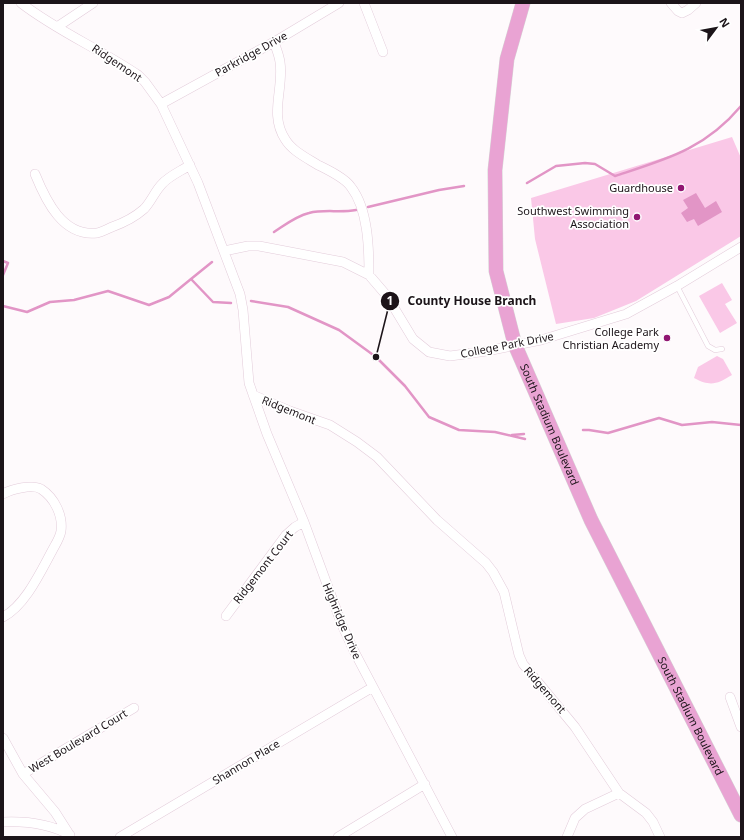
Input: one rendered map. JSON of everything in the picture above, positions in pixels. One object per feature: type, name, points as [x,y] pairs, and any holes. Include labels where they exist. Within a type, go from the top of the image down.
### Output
[{"type":"main road","name":"South Stadium Boulevard","points":[[523,3],[507,59],[495,170],[496,271],[515,345],[591,520],[741,815]]},
{"type":"street","name":"Ridgemont","points":[[21,3],[56,27],[83,41],[138,75],[161,104],[206,203],[240,294],[243,310],[249,383],[254,395],[290,411],[330,426],[377,456],[437,520],[486,563],[493,572],[504,592],[519,655],[523,664],[575,727],[619,792],[646,813],[660,837]]},
{"type":"street","points":[[56,27],[93,3]]},
{"type":"street","name":"Parkridge Drive","points":[[161,104],[274,42],[339,3]]},
{"type":"street","points":[[364,3],[384,52]]},
{"type":"street","points":[[670,3],[682,13],[696,3]]},
{"type":"street","points":[[274,42],[280,63],[276,111],[279,128],[286,141],[301,155],[351,186],[361,206],[369,246],[369,274]]},
{"type":"street","points":[[36,174],[42,191],[52,207],[67,225],[74,230],[98,233],[135,216],[145,208],[162,183],[190,165]]},
{"type":"street","name":"College Park Drive","points":[[224,251],[248,246],[259,246],[344,262],[369,274],[387,296],[413,339],[429,352],[450,356],[487,351],[541,340],[626,314],[741,247]]},
{"type":"street","name":"Highridge Drive","points":[[254,395],[267,434],[304,522],[342,625],[354,651],[452,837]]},
{"type":"street","points":[[3,494],[9,490],[20,487],[40,488],[51,497],[60,512],[61,532],[34,582],[19,604],[3,617]]},
{"type":"street","name":"Ridgemont Court","points":[[226,616],[286,536],[295,527],[304,522]]},
{"type":"street","name":"Shannon Place","points":[[120,837],[373,687]]},
{"type":"street","points":[[730,697],[741,727]]},
{"type":"street","name":"West Boulevard Court","points":[[23,774],[134,708]]},
{"type":"street","points":[[3,738],[23,774],[55,812],[71,835]]},
{"type":"street","points":[[338,837],[425,784]]},
{"type":"street","points":[[567,837],[575,818],[585,809],[619,792]]},
{"type":"street","points":[[3,822],[22,822],[44,826],[71,835]]},
{"type":"lane","points":[[676,286],[708,346],[716,350],[722,349]]},
{"type":"shaded area","name":"Southwest Swimming Association","points":[[732,137],[741,158],[741,236],[636,301],[594,318],[556,324],[535,239],[531,198]]},
{"type":"shaded area","points":[[696,193],[705,208],[716,201],[722,212],[698,226],[694,219],[687,222],[681,213],[688,208],[683,200]]},
{"type":"shaded area","points":[[722,283],[732,300],[725,304],[737,323],[720,333],[699,296]]},
{"type":"shaded area","points":[[717,356],[723,359],[732,375],[722,381],[714,383],[705,383],[694,378],[698,367]]},
{"type":"waterway","points":[[527,183],[556,166],[585,163],[595,164],[615,176],[652,164],[699,143],[727,121],[741,106]]},
{"type":"waterway","points":[[368,207],[439,190],[464,186]]},
{"type":"waterway","points":[[274,232],[295,218],[304,214],[320,211],[356,210]]},
{"type":"waterway","points":[[3,261],[8,263],[3,275]]},
{"type":"waterway","points":[[191,279],[212,262]]},
{"type":"waterway","points":[[3,306],[27,312],[50,302],[74,300],[108,291],[149,305],[169,297],[191,279],[213,302],[231,303]]},
{"type":"waterway","points":[[251,301],[288,307],[339,330],[376,357],[405,386],[429,417],[459,430],[495,432],[525,439]]},
{"type":"waterway","points":[[583,430],[608,433],[659,418],[682,425],[712,422],[741,425]]},
{"type":"waterway","points":[[512,435],[524,434]]},
{"type":"place","name":"Guardhouse","points":[[681,188]]},
{"type":"place","name":"Southwest Swimming Association","points":[[637,217]]},
{"type":"place","name":"College Park Christian Academy","points":[[667,338]]},
{"type":"place","name":"County House Branch","points":[[376,357]]}]
